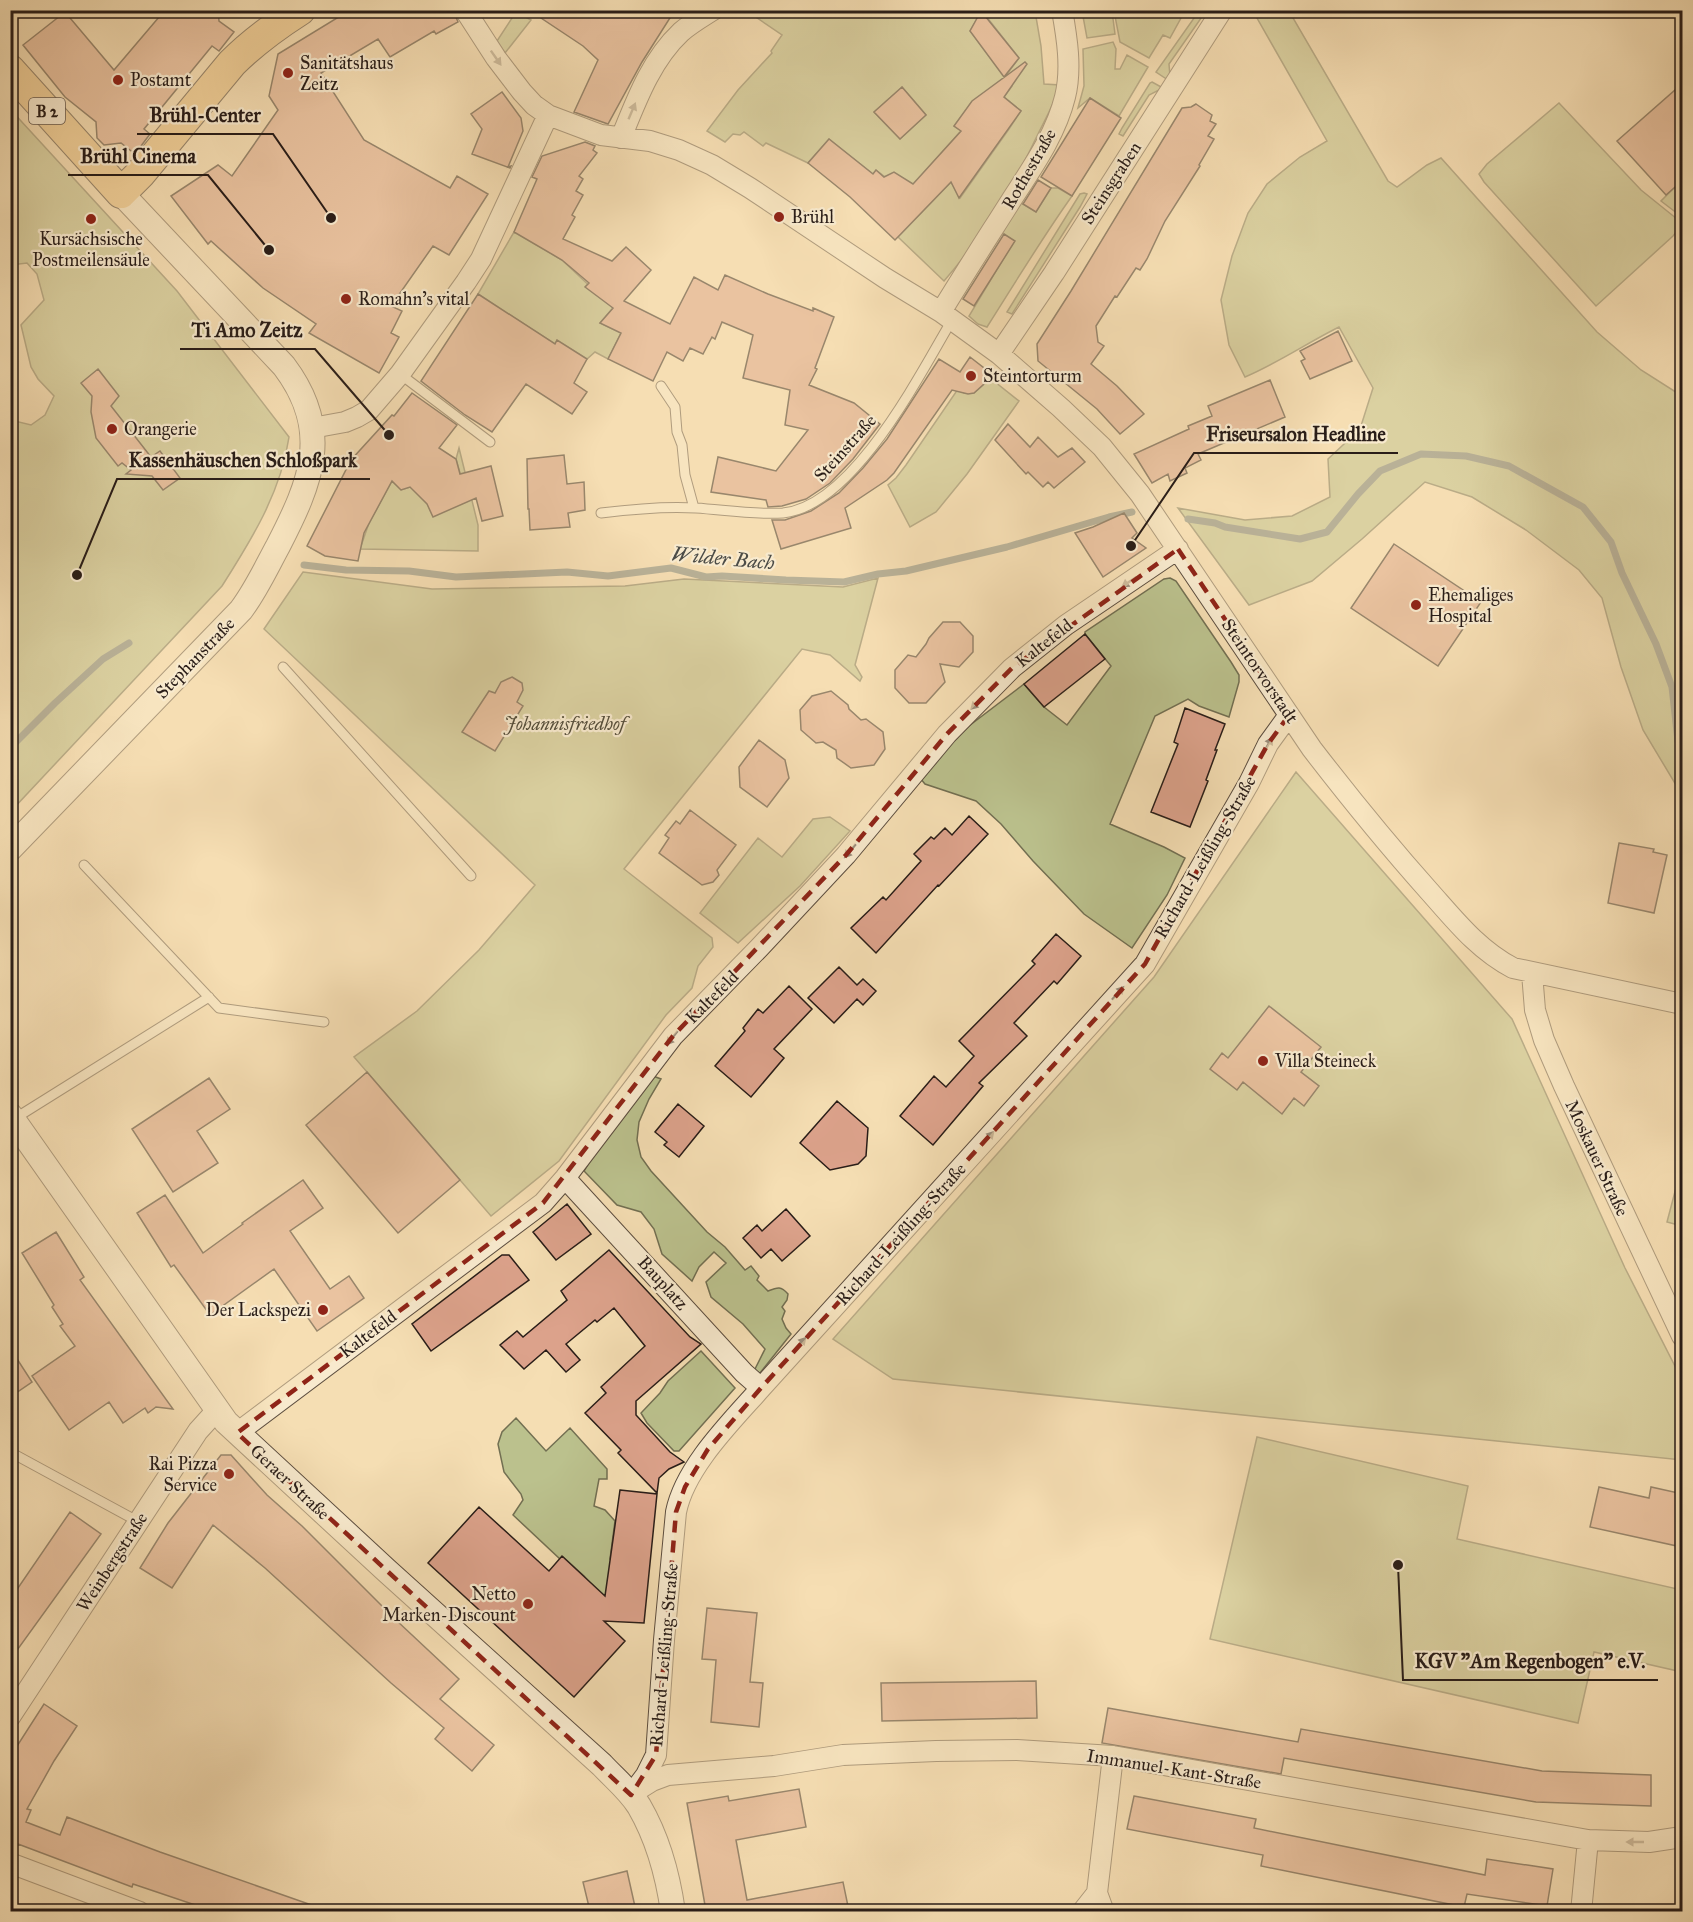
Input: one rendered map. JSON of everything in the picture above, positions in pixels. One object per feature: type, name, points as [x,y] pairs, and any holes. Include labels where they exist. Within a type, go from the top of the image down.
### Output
[{"type":"main road","points":[[121,193],[140,174],[232,63],[270,29],[300,10]]},
{"type":"main road","name":"B 2","points":[[11,72],[121,193]]},
{"type":"street","points":[[465,10],[496,58],[522,92],[548,115],[601,135],[650,141],[679,150],[712,165],[946,316],[999,354]]},
{"type":"street","points":[[621,138],[644,84],[662,54],[682,32],[712,10]]},
{"type":"street","name":"Rothestraße","points":[[946,316],[1041,154],[1060,113],[1067,80],[1068,42],[1062,10]]},
{"type":"street","name":"Steinsgraben","points":[[999,354],[1222,10]]},
{"type":"street","points":[[312,428],[345,422],[369,410],[400,374],[481,259],[548,115]]},
{"type":"street","name":"Stephanstraße","points":[[10,849],[241,610],[291,520],[305,489],[312,458],[312,428],[304,400],[293,378],[121,193]]},
{"type":"street","name":"Steintorvorstadt","points":[[999,354],[1102,447],[1140,494],[1326,767],[1386,842],[1469,936],[1498,960],[1513,968],[1683,1004]]},
{"type":"street","name":"Kaltefeld","points":[[237,1433],[543,1203],[565,1178],[673,1036],[846,855],[947,734],[1012,668],[1174,544]]},
{"type":"street","name":"Richard-Leißling-Straße","points":[[631,1794],[646,1775],[656,1755],[664,1640],[679,1499],[708,1449],[1145,964],[1244,791],[1268,744],[1289,715]]},
{"type":"street","name":"Moskauer Straße","points":[[1532,973],[1535,1010],[1556,1068],[1669,1311],[1683,1336]]},
{"type":"street","name":"Geraer Straße","points":[[12,1117],[217,1410],[237,1433],[631,1794],[653,1836],[673,1911]]},
{"type":"street","name":"Bauplatz","points":[[565,1178],[761,1388]]},
{"type":"street","name":"Weinbergstraße","points":[[10,1717],[198,1431],[217,1410]]},
{"type":"street","name":"Immanuel-Kant-Straße","points":[[631,1794],[652,1780],[668,1775],[774,1766],[843,1755],[936,1750],[1017,1750],[1113,1756],[1588,1840],[1649,1842],[1683,1836]]},
{"type":"street","points":[[1082,1911],[1100,1902],[1113,1756]]},
{"type":"street","points":[[1581,1911],[1588,1840]]},
{"type":"street","points":[[10,1863],[140,1911]]},
{"type":"lane","name":"Steinstraße","points":[[601,513],[637,508],[694,508],[784,513],[814,503],[835,488],[864,456],[899,411],[946,316]]},
{"type":"lane","points":[[400,374],[490,442]]},
{"type":"lane","points":[[661,386],[675,407],[685,475],[694,508]]},
{"type":"lane","points":[[283,667],[471,876]]},
{"type":"lane","points":[[84,865],[219,1008],[324,1022]]},
{"type":"lane","points":[[12,1117],[209,997]]},
{"type":"lane","points":[[10,1452],[139,1522]]},
{"type":"highlighted area","points":[[1178,549],[1289,715],[1268,744],[1145,964],[708,1449],[685,1487],[676,1512],[656,1755],[631,1795],[237,1433],[543,1203],[673,1036],[846,855],[947,734],[1012,668]]},
{"type":"green space","points":[[747,11],[982,11],[1035,11],[1044,84],[1060,85],[1058,91],[1008,191],[985,228],[944,281],[898,237],[951,182],[960,198],[1021,111],[1004,97],[1012,86],[1005,78],[972,102],[954,126],[961,131],[906,193],[876,170],[873,174],[829,139],[808,163],[766,143],[763,146],[744,132],[740,135],[733,134],[725,142],[707,131],[738,90],[772,53],[771,51],[782,35]],"holes":[[[982,11],[1019,58],[1005,77],[970,31]],[[902,87],[926,115],[900,139],[874,112]]]},
{"type":"green space","points":[[1082,11],[1112,11],[1115,34],[1087,38]]},
{"type":"green space","points":[[1114,11],[1153,11],[1154,14],[1157,11],[1169,11],[1181,18],[1170,38],[1163,35],[1149,58],[1120,42]]},
{"type":"green space","points":[[1199,11],[1206,11],[1169,64],[1170,77],[1168,80],[1156,72]]},
{"type":"green space","points":[[1253,11],[1289,11],[1388,181],[1397,187],[1427,165],[1441,158],[1597,332],[1641,370],[1682,396],[1682,795],[1643,730],[1621,667],[1602,598],[1579,570],[1526,530],[1472,497],[1425,482],[1312,581],[1249,605],[1178,508],[1245,520],[1292,516],[1330,497],[1328,459],[1360,429],[1373,388],[1339,327],[1245,377],[1229,345],[1221,300],[1232,256],[1248,213],[1267,184],[1300,157],[1327,141]]},
{"type":"green space","points":[[516,12],[531,20],[505,53],[497,41]]},
{"type":"green space","points":[[1113,42],[1116,49],[1115,69],[1120,69],[1127,55],[1148,67],[1119,116],[1090,98],[1078,108],[1084,86],[1083,49]]},
{"type":"green space","points":[[1150,83],[1163,88],[1149,95],[1123,136],[1119,134]]},
{"type":"green space","points":[[1559,103],[1641,190],[1682,223],[1673,236],[1596,306],[1479,174],[1487,164]]},
{"type":"green space","points":[[10,109],[177,291],[289,437],[279,477],[264,514],[222,586],[11,811],[11,425],[15,421],[31,425],[45,415],[54,396],[38,379],[31,367],[21,325],[44,300],[37,274],[27,263],[11,265]]},
{"type":"green space","points":[[1682,180],[1682,217],[1661,201]]},
{"type":"green space","points":[[1051,188],[1058,188],[1072,196],[987,327],[978,324],[969,316],[1014,241],[998,231],[1018,201],[1036,212]]},
{"type":"green space","points":[[1080,194],[1087,194],[1080,207],[1012,314],[1007,312]]},
{"type":"green space","points":[[514,232],[562,260],[613,308],[600,323],[621,333],[608,359],[595,352],[587,359],[557,340],[555,344],[478,294]]},
{"type":"green space","points":[[985,374],[1019,401],[967,474],[936,512],[910,527],[888,485],[906,465],[958,389],[964,393],[974,393],[984,384]]},
{"type":"green space","points":[[459,448],[478,525],[478,551],[360,549],[369,523],[392,481],[401,490],[410,487],[423,494],[433,516],[468,501],[456,459]]},
{"type":"green space","name":"Johannisfriedhof","points":[[303,572],[432,589],[625,586],[684,579],[843,587],[878,578],[855,665],[862,677],[860,681],[830,655],[802,649],[624,869],[712,938],[713,947],[698,966],[692,988],[666,1015],[559,1161],[491,1216],[354,1057],[417,1011],[479,950],[535,885],[264,629]]},
{"type":"green space","points":[[1170,578],[1176,581],[1231,662],[1239,675],[1239,682],[1229,717],[1199,706],[1188,699],[1155,716],[1110,824],[1185,858],[1167,895],[1132,948],[1084,914],[1001,824],[976,801],[925,784],[920,778],[961,732],[1024,684],[1044,707],[1067,725],[1111,666],[1085,632],[1164,579]]},
{"type":"green space","points":[[1296,772],[1512,1019],[1625,1268],[1682,1380],[1682,1460],[893,1379],[833,1339],[1154,977]]},
{"type":"green space","points":[[830,817],[850,831],[800,886],[738,943],[700,913],[758,838],[782,857],[813,819]]},
{"type":"green space","points":[[653,1076],[661,1079],[639,1122],[637,1140],[641,1157],[707,1232],[725,1247],[745,1270],[751,1266],[759,1276],[757,1280],[768,1291],[779,1288],[788,1294],[782,1307],[785,1311],[782,1319],[791,1334],[760,1373],[754,1371],[765,1349],[743,1324],[711,1297],[706,1282],[726,1263],[714,1252],[699,1267],[692,1281],[662,1254],[654,1229],[641,1212],[617,1205],[584,1171]]},
{"type":"green space","points":[[1682,1165],[1682,1226],[1667,1222]]},
{"type":"green space","points":[[701,1351],[735,1388],[679,1451],[674,1451],[647,1423],[641,1413],[668,1381]]},
{"type":"green space","points":[[516,1418],[546,1451],[570,1428],[607,1469],[607,1479],[599,1479],[594,1506],[605,1510],[615,1521],[610,1559],[612,1560],[608,1605],[584,1576],[563,1557],[560,1559],[513,1515],[523,1500],[504,1472],[498,1444],[502,1432]]},
{"type":"green space","points":[[1257,1437],[1468,1486],[1457,1539],[1682,1590],[1682,1672],[1594,1652],[1578,1723],[1210,1639]]},
{"type":"building","name":"Postamt","points":[[165,10],[218,10],[219,21],[234,32],[219,51],[212,46],[144,129],[150,134],[135,154],[121,143],[104,145],[97,138],[96,122],[65,97],[23,45],[65,12],[114,70]]},
{"type":"building","points":[[350,10],[453,10],[458,22],[436,34],[434,31],[390,57],[378,39],[321,73],[364,140],[450,188],[457,176],[488,194],[449,255],[433,246],[391,306],[402,311],[391,333],[399,337],[379,373],[309,333],[316,324],[263,288],[211,241],[208,244],[171,196],[218,165],[232,176],[278,110],[269,96],[278,54]]},
{"type":"building","points":[[529,10],[675,10],[642,62],[608,124],[574,112],[598,60],[583,46]]},
{"type":"building","points":[[981,11],[1019,58],[1004,77],[970,31]]},
{"type":"building","points":[[1025,62],[1027,64],[1004,97],[1021,111],[959,198],[951,182],[895,240],[850,197],[808,163],[829,139],[873,174],[876,170],[884,177],[894,172],[913,184],[961,131],[954,126],[972,101]]},
{"type":"building","points":[[1683,83],[1683,180],[1666,195],[1617,141]]},
{"type":"building","points":[[902,87],[926,115],[900,139],[874,112]]},
{"type":"building","points":[[502,92],[521,118],[523,131],[508,167],[511,166],[510,168],[472,154],[482,129],[471,114]]},
{"type":"building","points":[[1090,98],[1121,118],[1072,196],[1041,177]]},
{"type":"building","points":[[1196,104],[1212,115],[1210,121],[1216,124],[1208,136],[1214,139],[1200,166],[1165,221],[1147,259],[1140,270],[1136,268],[1096,326],[1098,342],[1104,346],[1091,364],[1117,386],[1144,414],[1120,434],[1097,409],[1038,361],[1037,344],[1182,108]]},
{"type":"building","points":[[585,142],[595,146],[593,150],[597,153],[579,176],[583,179],[576,191],[583,195],[572,215],[575,217],[563,239],[612,261],[626,247],[651,270],[624,301],[670,324],[694,277],[718,290],[725,275],[768,294],[834,317],[815,368],[817,369],[809,385],[854,403],[880,424],[853,459],[830,483],[806,499],[782,506],[768,507],[766,500],[711,492],[718,457],[776,471],[808,430],[785,425],[790,390],[743,378],[753,335],[722,322],[715,339],[712,337],[703,354],[690,348],[683,361],[667,352],[653,381],[608,359],[621,333],[600,323],[613,308],[585,287],[589,283],[562,260],[514,232],[537,179],[532,177],[542,156]]},
{"type":"building","points":[[1038,180],[1051,188],[1036,212],[1023,204]]},
{"type":"building","points":[[1004,234],[1015,241],[974,306],[963,299]]},
{"type":"building","points":[[478,294],[555,344],[557,340],[587,359],[574,383],[587,392],[572,414],[526,384],[492,432],[465,415],[421,381]]},
{"type":"building","points":[[1338,331],[1352,361],[1310,379],[1301,361],[1305,359],[1300,351]]},
{"type":"building","points":[[970,357],[984,368],[986,379],[984,384],[974,393],[968,394],[952,390],[894,473],[845,508],[851,528],[781,549],[772,520],[785,520],[811,511],[839,493],[887,439],[939,359],[960,372]]},
{"type":"building","name":"Orangerie","points":[[98,369],[119,396],[111,406],[151,457],[160,451],[180,478],[163,490],[152,476],[126,474],[131,470],[122,463],[118,466],[96,438],[91,412],[92,396],[81,383]]},
{"type":"building","points":[[1270,380],[1285,417],[1198,454],[1201,460],[1185,468],[1187,473],[1170,481],[1168,474],[1152,483],[1134,454],[1212,416],[1208,406]]},
{"type":"building","points":[[412,393],[457,425],[439,448],[456,459],[460,474],[491,466],[503,516],[482,521],[476,498],[433,517],[427,504],[410,487],[401,490],[392,481],[364,533],[358,561],[325,556],[307,546],[351,460],[392,415],[394,416]]},
{"type":"building","points":[[1008,424],[1030,447],[1038,437],[1058,457],[1072,448],[1085,462],[1054,488],[1048,482],[1043,487],[1028,472],[1026,474],[995,440]]},
{"type":"building","points":[[564,455],[567,484],[584,482],[585,510],[568,513],[570,527],[530,530],[527,459]]},
{"type":"building","points":[[1124,513],[1137,533],[1132,538],[1146,548],[1103,577],[1075,533]]},
{"type":"building","name":"Ehemaliges Hospital","points":[[1394,544],[1481,602],[1438,666],[1351,608]]},
{"type":"building","points":[[943,622],[960,622],[973,636],[973,652],[959,667],[940,664],[945,682],[926,703],[909,703],[895,688],[895,670],[908,655],[916,657]]},
{"type":"building","points":[[1085,634],[1105,659],[1044,707],[1024,684]]},
{"type":"building","points":[[512,677],[522,683],[523,690],[517,702],[523,706],[495,751],[462,732],[489,691],[495,693],[501,682]]},
{"type":"building","points":[[831,691],[861,720],[866,719],[883,732],[885,749],[874,765],[851,768],[837,758],[836,750],[823,742],[816,743],[801,730],[800,710],[812,696]]},
{"type":"building","points":[[1185,708],[1225,724],[1206,780],[1208,781],[1190,827],[1151,812],[1178,744],[1174,742]]},
{"type":"building","points":[[759,740],[785,760],[789,778],[767,807],[740,787],[739,767]]},
{"type":"building","points":[[690,810],[736,845],[717,870],[719,875],[713,882],[702,885],[659,853],[669,838],[665,835],[676,821],[680,824]]},
{"type":"building","points":[[969,816],[988,834],[876,953],[851,928],[883,897],[886,900],[921,861],[914,854],[931,837],[934,839],[945,828],[952,835]]},
{"type":"building","points":[[1619,843],[1654,849],[1653,852],[1667,855],[1654,913],[1608,903]]},
{"type":"building","points":[[1056,934],[1081,956],[1057,984],[1054,981],[1014,1023],[1027,1036],[979,1083],[983,1086],[933,1145],[900,1116],[934,1076],[946,1087],[974,1056],[959,1041],[1035,964],[1032,961]]},
{"type":"building","points":[[839,967],[857,985],[863,979],[876,991],[863,1005],[857,999],[834,1023],[808,998]]},
{"type":"building","points":[[789,986],[812,1009],[774,1049],[784,1058],[751,1097],[715,1066],[745,1031],[743,1028],[758,1009],[763,1013]]},
{"type":"building","name":"Villa Steineck","points":[[1269,1006],[1321,1047],[1301,1072],[1319,1086],[1304,1106],[1294,1098],[1282,1114],[1243,1082],[1237,1090],[1210,1069],[1222,1053],[1228,1058]]},
{"type":"building","points":[[367,1072],[460,1180],[398,1233],[306,1125]]},
{"type":"building","points":[[209,1078],[230,1109],[197,1131],[218,1163],[173,1192],[132,1129]]},
{"type":"building","points":[[837,1101],[868,1128],[866,1156],[858,1164],[830,1170],[800,1143]]},
{"type":"building","points":[[678,1104],[704,1126],[679,1157],[664,1145],[667,1142],[655,1132]]},
{"type":"building","points":[[303,1180],[323,1208],[290,1231],[330,1289],[349,1276],[364,1298],[317,1331],[274,1269],[210,1315],[174,1265],[171,1267],[137,1213],[165,1195],[203,1253]]},
{"type":"building","points":[[567,1204],[591,1234],[556,1260],[533,1232]]},
{"type":"building","points":[[786,1209],[810,1236],[782,1261],[771,1249],[761,1258],[743,1238],[757,1225],[762,1231]]},
{"type":"building","points":[[56,1232],[84,1277],[80,1280],[173,1409],[156,1407],[148,1413],[145,1408],[123,1423],[109,1402],[69,1430],[32,1376],[75,1346],[60,1326],[63,1324],[52,1307],[54,1305],[22,1253]]},
{"type":"building","points":[[609,1250],[690,1337],[701,1344],[636,1401],[636,1415],[670,1452],[684,1462],[669,1469],[659,1478],[657,1493],[618,1453],[621,1450],[585,1413],[606,1393],[601,1387],[645,1346],[614,1308],[566,1344],[580,1360],[566,1372],[546,1350],[524,1369],[500,1345],[517,1331],[523,1337],[567,1300],[561,1291]]},
{"type":"building","points":[[502,1255],[509,1255],[529,1280],[431,1351],[412,1324]]},
{"type":"building","points":[[10,1348],[32,1382],[10,1397]]},
{"type":"building","points":[[221,1455],[231,1455],[267,1495],[302,1526],[459,1679],[440,1699],[494,1745],[472,1771],[435,1739],[444,1728],[265,1568],[213,1525],[172,1588],[140,1568],[168,1523]]},
{"type":"building","points":[[1599,1487],[1649,1498],[1651,1487],[1683,1494],[1683,1519],[1677,1546],[1590,1527]]},
{"type":"building","name":"Netto Marken-Discount","points":[[620,1490],[657,1494],[644,1623],[604,1621],[625,1641],[574,1697],[428,1563],[479,1507],[549,1571],[562,1556],[605,1596]]},
{"type":"building","points":[[70,1512],[101,1534],[10,1660],[10,1583],[18,1588]]},
{"type":"building","points":[[707,1608],[757,1613],[750,1682],[763,1683],[759,1727],[711,1722],[716,1660],[702,1659]]},
{"type":"building","points":[[1036,1681],[1037,1718],[882,1721],[881,1683]]},
{"type":"building","points":[[44,1704],[77,1726],[27,1809],[31,1810],[26,1822],[60,1835],[67,1817],[323,1909],[323,1911],[213,1911],[133,1884],[132,1887],[18,1844],[15,1852],[10,1851],[10,1757]]},
{"type":"building","points":[[1108,1708],[1298,1742],[1301,1729],[1542,1771],[1651,1775],[1651,1806],[1536,1802],[1284,1758],[1281,1774],[1102,1743]]},
{"type":"building","points":[[799,1789],[806,1827],[736,1840],[747,1900],[843,1882],[849,1911],[706,1911],[687,1803],[728,1796],[729,1801]]},
{"type":"building","points":[[1134,1796],[1256,1819],[1254,1828],[1485,1875],[1487,1859],[1553,1869],[1547,1906],[1467,1894],[1464,1907],[1261,1866],[1263,1855],[1127,1829]]},
{"type":"building","points":[[627,1871],[636,1911],[590,1911],[583,1882]]},
{"type":"waterway","name":"Wilder Bach","points":[[1188,519],[1300,539],[1327,532],[1380,471],[1421,454],[1466,456],[1509,466],[1583,507],[1611,542],[1622,573],[1656,644],[1672,687],[1678,741],[1682,747]]},
{"type":"waterway","name":"Wilder Bach","points":[[304,565],[346,570],[409,571],[456,577],[567,572],[608,576],[671,568],[706,577],[844,582],[878,574],[906,571],[1007,547],[1132,512]]},
{"type":"waterway","name":"Wilder Bach","points":[[10,748],[103,659],[129,643]]},
{"type":"place","name":"Sanitätshaus Zeitz","points":[[288,73]]},
{"type":"place","name":"Postamt","points":[[118,80]]},
{"type":"place","name":"Brühl","points":[[779,217]]},
{"type":"place","name":"Brühl-Center","points":[[331,218]]},
{"type":"place","name":"Kursächsische Postmeilensäule","points":[[91,219]]},
{"type":"place","name":"Brühl Cinema","points":[[269,250]]},
{"type":"place","name":"Romahn's vital","points":[[346,299]]},
{"type":"place","name":"Steintorturm","points":[[971,376]]},
{"type":"place","name":"Orangerie","points":[[112,429]]},
{"type":"place","name":"Ti Amo Zeitz","points":[[389,435]]},
{"type":"place","name":"Friseursalon Headline","points":[[1131,546]]},
{"type":"place","name":"Kassenhäuschen Schloßpark","points":[[77,575]]},
{"type":"place","name":"Ehemaliges Hospital","points":[[1416,605]]},
{"type":"place","name":"Villa Steineck","points":[[1263,1061]]},
{"type":"place","name":"Der Lackspezi","points":[[323,1310]]},
{"type":"place","name":"Rai Pizza Service","points":[[229,1474]]},
{"type":"place","name":"KGV \"Am Regenbogen\" e.V.","points":[[1398,1565]]},
{"type":"place","name":"Netto Marken-Discount","points":[[528,1604]]}]
